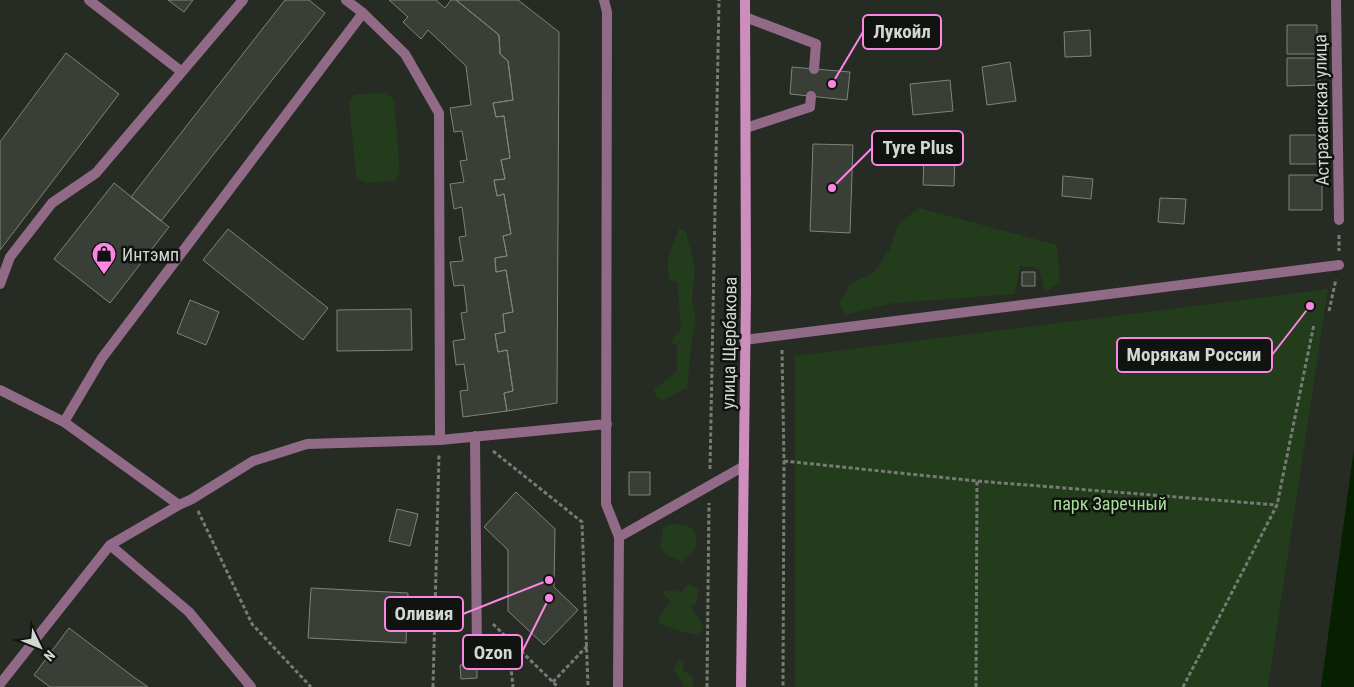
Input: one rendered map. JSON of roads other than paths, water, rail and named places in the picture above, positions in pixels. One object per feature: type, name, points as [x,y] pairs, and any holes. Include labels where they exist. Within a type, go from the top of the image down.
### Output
[{"type":"main road","name":"улица Щербакова","points":[[741,687],[746,128],[745,0]]},
{"type":"street","points":[[89,0],[182,72]]},
{"type":"street","points":[[0,284],[10,257],[52,204],[96,173],[244,0]]},
{"type":"street","points":[[346,0],[363,13],[405,54],[439,113],[440,440]]},
{"type":"street","points":[[604,0],[607,12],[606,504],[619,537],[618,687]]},
{"type":"street","name":"Астраханская улица","points":[[1336,0],[1339,220]]},
{"type":"street","points":[[64,422],[102,358],[363,13]]},
{"type":"street","points":[[745,17],[816,44],[814,69]]},
{"type":"street","points":[[746,128],[810,107],[811,96]]},
{"type":"street","points":[[744,340],[1339,265]]},
{"type":"street","points":[[0,390],[64,422],[179,505]]},
{"type":"street","points":[[0,684],[110,545],[192,499],[253,461],[307,444],[440,440],[606,424]]},
{"type":"street","points":[[474,436],[477,658]]},
{"type":"street","points":[[619,537],[744,466]]},
{"type":"street","points":[[110,545],[190,612],[251,687]]},
{"type":"place","name":"Лукойл","points":[[832,84]]},
{"type":"place","name":"Tyre Plus","points":[[832,188]]},
{"type":"place","name":"Интэмп","points":[[104,275]]},
{"type":"place","name":"Морякам России","points":[[1310,306]]},
{"type":"place","name":"Оливия","points":[[549,580]]},
{"type":"place","name":"Ozon","points":[[549,598]]},
{"type":"park label","name":"парк Заречный","points":[[1110,503]]}]
